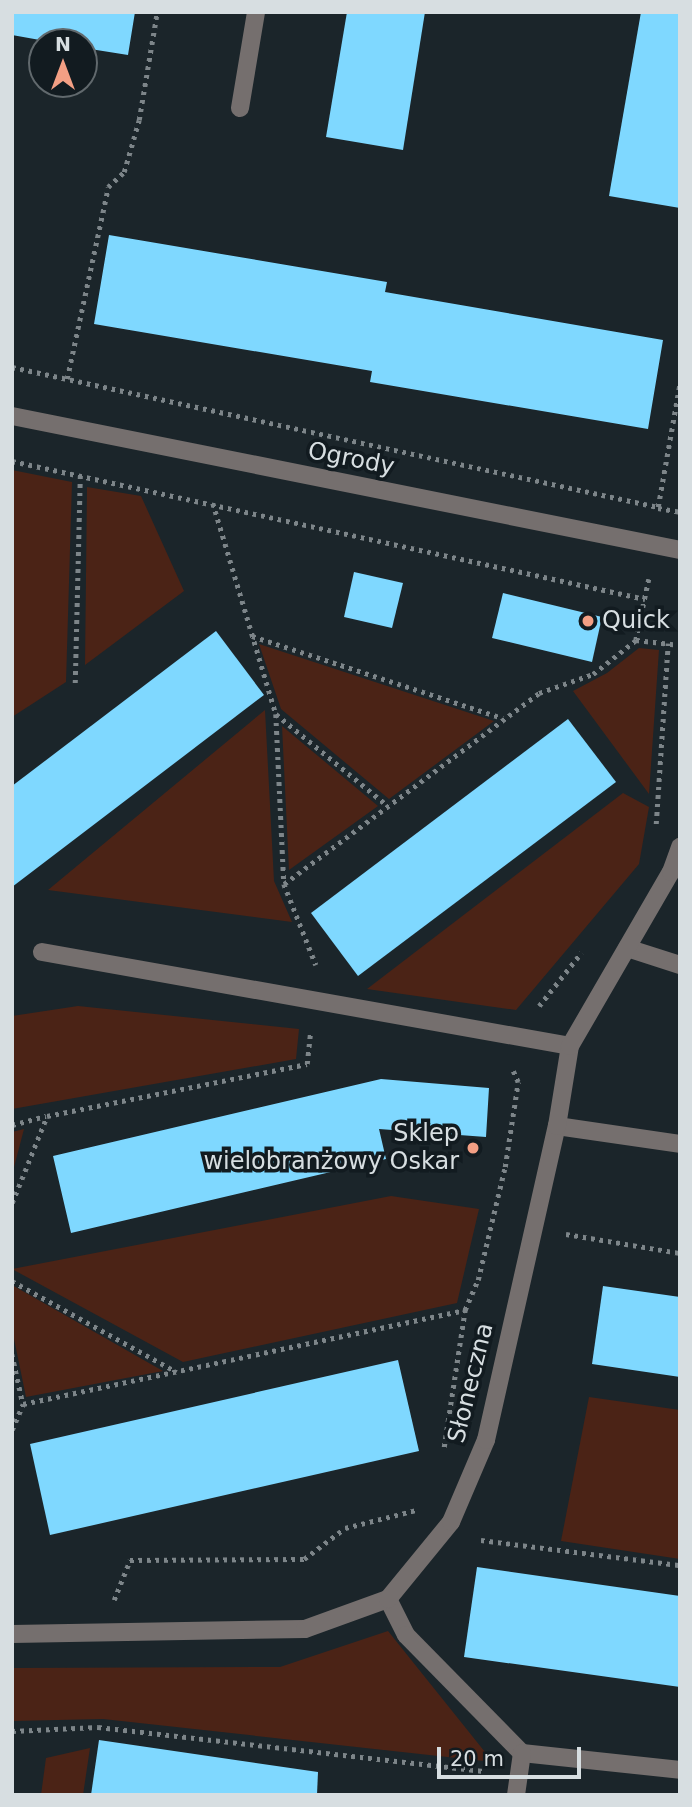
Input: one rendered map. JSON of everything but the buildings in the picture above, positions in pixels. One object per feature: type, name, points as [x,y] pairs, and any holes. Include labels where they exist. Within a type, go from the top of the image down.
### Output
[{"type":"street","points":[[240,108],[256,12]]},
{"type":"street","name":"Ogrody","points":[[12,416],[680,550]]},
{"type":"street","name":"Słoneczna","points":[[388,1600],[451,1522],[486,1440],[557,1126],[570,1046],[627,948],[676,873],[680,847]]},
{"type":"street","points":[[627,948],[680,965]]},
{"type":"street","points":[[42,952],[570,1046]]},
{"type":"street","points":[[557,1126],[680,1144]]},
{"type":"street","points":[[12,1634],[305,1629],[388,1600],[406,1635],[522,1753],[680,1770]]},
{"type":"street","points":[[516,1795],[522,1753]]},
{"type":"path","points":[[67,379],[108,187],[124,172],[139,120],[157,12]]},
{"type":"path","points":[[12,367],[658,507],[680,382]]},
{"type":"path","points":[[12,461],[645,599]]},
{"type":"path","points":[[75,683],[80,475]]},
{"type":"path","points":[[213,503],[276,714],[284,884],[321,978]]},
{"type":"path","points":[[251,636],[504,718]]},
{"type":"path","points":[[284,884],[539,693],[593,674],[636,640]]},
{"type":"path","points":[[654,835],[668,643]]},
{"type":"path","points":[[276,714],[388,806]]},
{"type":"path","points":[[534,1012],[586,946]]},
{"type":"path","points":[[12,1125],[307,1064],[311,1022]]},
{"type":"path","points":[[440,1460],[466,1310],[478,1280],[505,1167],[517,1082],[510,1061]]},
{"type":"path","points":[[12,1203],[47,1116]]},
{"type":"path","points":[[534,1229],[680,1253]]},
{"type":"path","points":[[12,1281],[177,1372]]},
{"type":"path","points":[[23,1404],[466,1310]]},
{"type":"path","points":[[12,1354],[23,1404],[12,1430]]},
{"type":"path","points":[[101,1600],[114,1600],[130,1559],[304,1559],[345,1528],[429,1507]]},
{"type":"path","points":[[470,1539],[680,1564]]},
{"type":"path","points":[[12,1731],[98,1727],[519,1774]]},
{"type":"shaded area","points":[[12,470],[72,482],[66,682],[12,717]]},
{"type":"shaded area","points":[[87,487],[141,496],[184,591],[85,665]]},
{"type":"shaded area","points":[[259,644],[494,721],[389,799],[281,709]]},
{"type":"shaded area","points":[[639,648],[659,650],[649,794],[573,691],[607,673]]},
{"type":"shaded area","points":[[265,710],[274,881],[292,922],[48,890]]},
{"type":"shaded area","points":[[282,726],[378,806],[289,870]]},
{"type":"shaded area","points":[[623,793],[649,807],[639,864],[516,1010],[367,989]]},
{"type":"shaded area","points":[[78,1006],[299,1029],[296,1059],[12,1109],[12,1016]]},
{"type":"shaded area","points":[[24,1129],[13,1171],[12,1173],[12,1132]]},
{"type":"shaded area","points":[[391,1196],[479,1209],[457,1303],[183,1362],[12,1269]]},
{"type":"shaded area","points":[[12,1285],[163,1371],[26,1397],[12,1329]]},
{"type":"shaded area","points":[[589,1397],[680,1410],[680,1559],[561,1541]]},
{"type":"shaded area","points":[[388,1631],[493,1762],[103,1719],[12,1721],[12,1668],[280,1667]]},
{"type":"shaded area","points":[[90,1748],[83,1795],[41,1795],[46,1758]]},
{"type":"place","name":"Quick","points":[[588,621]]},
{"type":"place","name":"Sklep wielobranżowy Oskar","points":[[473,1148]]}]
